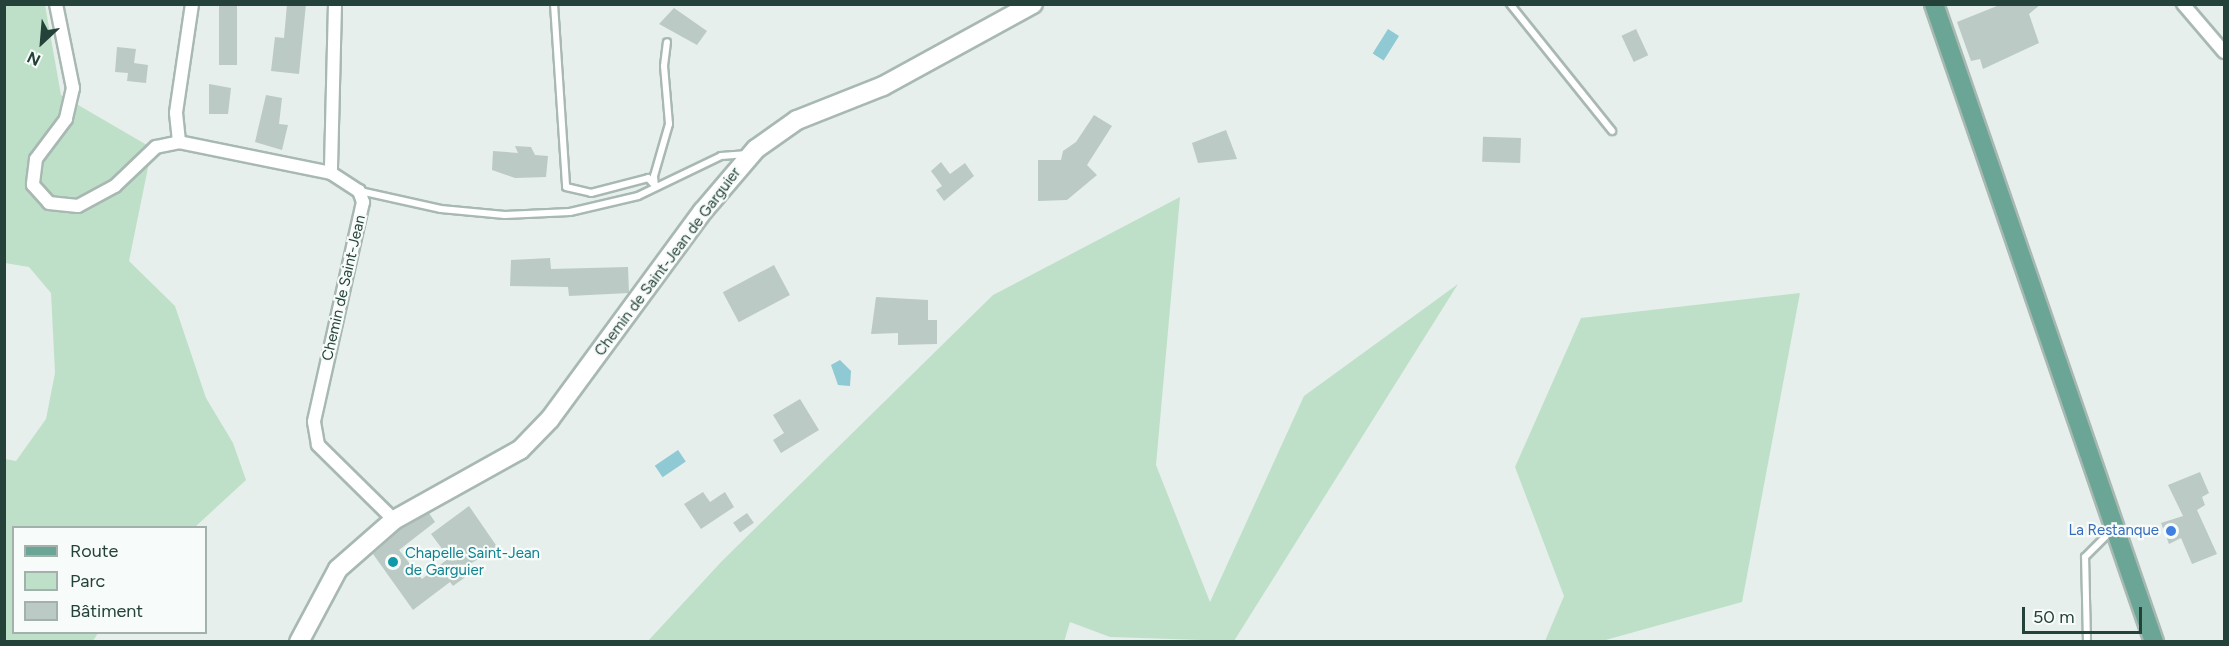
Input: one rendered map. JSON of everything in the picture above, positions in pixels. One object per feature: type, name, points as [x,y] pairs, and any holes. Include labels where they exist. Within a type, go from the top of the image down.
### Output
[{"type":"main road","points":[[1934,4],[2154,642]]},
{"type":"street","points":[[56,4],[73,88],[66,119],[36,159],[33,185],[49,203],[78,206],[115,186],[156,147],[179,142],[331,174],[359,191]]},
{"type":"street","points":[[179,142],[176,113],[192,4]]},
{"type":"street","points":[[331,174],[335,4]]},
{"type":"street","name":"Chemin de Saint-Jean de Garguier","points":[[299,642],[338,568],[394,520],[520,450],[550,419],[703,211],[753,153],[797,120],[883,86],[1033,4]]},
{"type":"street","points":[[2183,4],[2224,52]]},
{"type":"street","name":"Chemin de Saint-Jean","points":[[359,191],[362,223],[314,422],[318,445],[394,520]]},
{"type":"lane","points":[[554,4],[566,187],[591,193],[648,178],[656,187]]},
{"type":"lane","points":[[1510,4],[1612,131]]},
{"type":"lane","points":[[656,187],[654,176],[669,124],[664,66],[667,42]]},
{"type":"lane","points":[[359,191],[441,209],[505,215],[570,213],[656,187],[721,156],[753,153]]},
{"type":"lane","points":[[2087,642],[2085,557],[2114,528]]},
{"type":"green space","points":[[5,5],[45,5],[61,95],[152,148],[129,261],[175,306],[206,398],[233,443],[246,480],[196,526],[12,526],[12,634],[97,634],[93,641],[5,641],[5,459],[16,461],[46,419],[55,373],[51,293],[29,267],[5,263]]},
{"type":"green space","points":[[1180,197],[1156,465],[1210,602],[1304,396],[1458,284],[1234,641],[1110,637],[1070,622],[1064,642],[648,641],[722,561],[993,295]]},
{"type":"green space","points":[[1800,293],[1742,602],[1602,641],[1545,641],[1564,596],[1515,467],[1581,318]]},
{"type":"water","points":[[1388,29],[1399,36],[1384,60],[1373,54]]},
{"type":"water","points":[[840,360],[851,371],[850,386],[838,385],[831,365]]},
{"type":"water","points":[[678,450],[686,462],[663,477],[655,466]]},
{"type":"building","points":[[219,4],[237,4],[237,65],[219,65]]},
{"type":"building","points":[[287,4],[306,4],[299,74],[271,71],[275,37],[284,38]]},
{"type":"building","points":[[2002,4],[2041,4],[2029,14],[2039,43],[1983,69],[1980,59],[1971,61],[1957,22]]},
{"type":"building","points":[[674,8],[707,31],[697,45],[659,24]]},
{"type":"building","points":[[1636,29],[1648,55],[1634,62],[1621,36]]},
{"type":"building","points":[[117,47],[136,49],[134,63],[148,65],[146,83],[127,81],[128,73],[115,72]]},
{"type":"building","points":[[209,84],[231,88],[228,114],[209,114]]},
{"type":"building","points":[[266,95],[282,98],[279,124],[288,125],[282,150],[255,142]]},
{"type":"building","points":[[1094,115],[1112,126],[1087,165],[1097,175],[1067,200],[1038,201],[1038,160],[1061,160],[1063,151],[1076,142]]},
{"type":"building","points":[[1226,130],[1237,159],[1198,163],[1192,143]]},
{"type":"building","points":[[1483,137],[1521,138],[1520,163],[1482,162]]},
{"type":"building","points":[[515,146],[531,147],[535,155],[548,156],[546,177],[515,178],[492,170],[493,151],[518,153]]},
{"type":"building","points":[[941,162],[950,174],[965,163],[974,176],[944,201],[936,190],[942,186],[931,171]]},
{"type":"building","points":[[550,258],[551,269],[628,267],[629,293],[569,296],[568,287],[510,286],[511,260]]},
{"type":"building","points":[[774,265],[790,295],[739,322],[723,292]]},
{"type":"building","points":[[876,297],[928,300],[928,320],[937,320],[937,344],[898,345],[898,333],[871,334]]},
{"type":"building","points":[[800,399],[819,430],[781,453],[773,440],[784,433],[773,415]]},
{"type":"building","points":[[2200,472],[2209,493],[2202,497],[2205,505],[2197,510],[2217,554],[2192,564],[2181,538],[2169,544],[2161,523],[2183,516],[2168,485]]},
{"type":"building","points":[[703,492],[710,502],[725,492],[734,507],[701,529],[684,504]]},
{"type":"building","name":"Chapelle Saint-Jean de Garguier","points":[[469,506],[498,548],[466,566],[471,573],[453,586],[450,582],[413,610],[373,554],[401,529],[429,513],[435,522],[399,550],[422,579],[449,558],[431,534]]},
{"type":"building","points":[[747,513],[754,523],[740,533],[733,523]]},
{"type":"place","name":"La Restanque","points":[[2171,531]]},
{"type":"place","name":"Chapelle Saint-Jean de Garguier","points":[[393,562]]}]
